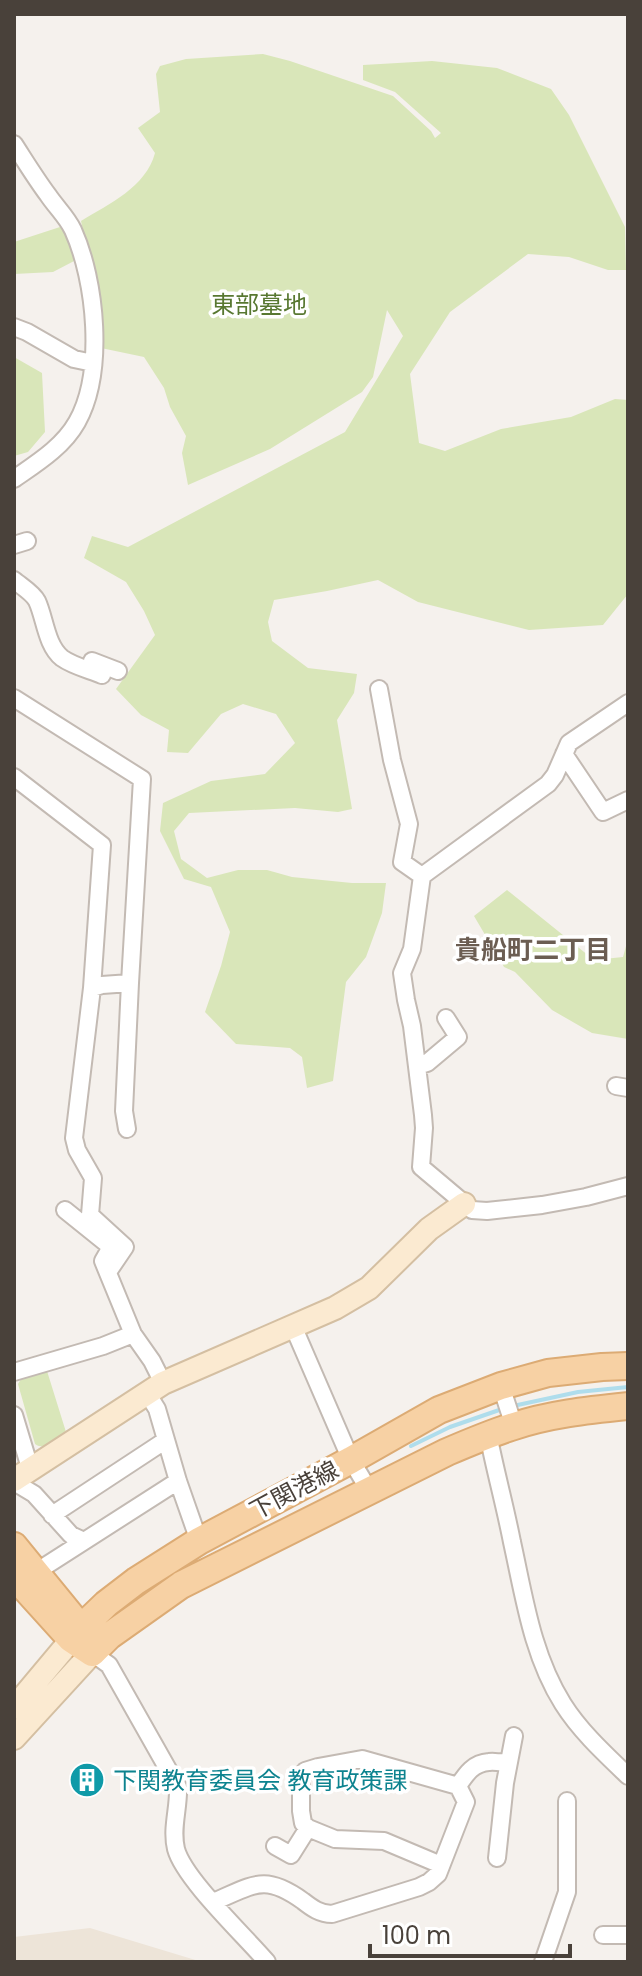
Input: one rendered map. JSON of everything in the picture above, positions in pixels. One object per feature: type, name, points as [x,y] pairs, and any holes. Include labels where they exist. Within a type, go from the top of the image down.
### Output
[{"type":"main road","name":"下関港線","points":[[81,1640],[106,1604],[136,1581],[199,1541],[439,1410],[503,1392],[548,1373],[628,1366]]},
{"type":"main road","name":"下関港線","points":[[81,1640],[109,1636],[181,1585],[512,1421],[628,1406]]},
{"type":"main road","points":[[14,1546],[25,1574],[81,1640]]},
{"type":"street","points":[[14,144],[46,193],[69,221],[82,256],[94,311],[90,384],[78,422],[54,451],[14,479]]},
{"type":"street","points":[[14,327],[74,359],[93,363]]},
{"type":"street","points":[[14,580],[36,598],[53,645],[63,658],[110,673]]},
{"type":"street","points":[[379,689],[392,760],[409,824],[402,862],[422,876]]},
{"type":"street","points":[[14,698],[142,779],[124,1111],[127,1129]]},
{"type":"street","points":[[628,703],[569,743],[548,784],[422,876],[412,949],[402,973],[418,1066],[424,1128],[421,1167],[472,1210],[512,1209],[586,1197],[628,1186]]},
{"type":"street","points":[[564,754],[603,812],[628,800]]},
{"type":"street","points":[[14,777],[102,845],[92,988],[74,1138],[77,1150],[93,1178],[90,1215],[125,1247],[108,1272]]},
{"type":"street","points":[[92,988],[130,983]]},
{"type":"street","points":[[418,1066],[427,1063],[458,1037],[446,1018]]},
{"type":"street","points":[[19,1477],[155,1388],[335,1308],[369,1288],[429,1229],[464,1204]]},
{"type":"street","points":[[65,1210],[111,1247],[103,1261],[133,1334],[152,1361],[157,1409],[199,1541]]},
{"type":"street","points":[[293,1326],[351,1460],[369,1490]]},
{"type":"street","points":[[14,1372],[133,1334]]},
{"type":"street","points":[[503,1392],[512,1421]]},
{"type":"street","points":[[14,1415],[19,1477],[71,1535],[84,1541]]},
{"type":"street","points":[[488,1434],[531,1627],[542,1661],[561,1701],[572,1716],[628,1776]]},
{"type":"street","points":[[52,1515],[166,1440]]},
{"type":"street","points":[[25,1574],[84,1541],[178,1481]]},
{"type":"street","points":[[14,1708],[81,1640]]},
{"type":"street","points":[[14,1738],[81,1640]]},
{"type":"street","points":[[81,1640],[109,1665],[178,1787],[174,1832],[177,1851],[185,1866],[267,1962]]},
{"type":"street","points":[[497,1858],[514,1736]]},
{"type":"street","points":[[213,1902],[252,1886],[269,1884],[278,1886],[322,1914],[332,1914],[429,1882],[438,1874],[466,1802],[458,1786],[362,1759],[305,1771],[301,1778],[303,1823],[335,1839],[384,1841],[441,1865]]},
{"type":"street","points":[[458,1786],[474,1766],[509,1761]]},
{"type":"street","points":[[543,1962],[567,1892],[567,1801]]},
{"type":"street","points":[[275,1846],[291,1855],[308,1828]]},
{"type":"street","points":[[603,1935],[628,1935]]},
{"type":"shaded area","points":[[90,1928],[202,1962],[14,1962],[14,1937]]},
{"type":"green space","name":"東部墓地","points":[[263,54],[393,96],[435,138],[441,133],[395,92],[363,80],[363,65],[432,61],[497,68],[551,89],[569,115],[625,227],[626,270],[608,270],[569,257],[528,254],[450,312],[410,374],[419,443],[445,451],[501,429],[571,417],[615,399],[628,400],[628,594],[603,625],[529,630],[418,602],[378,580],[274,600],[268,622],[272,641],[308,668],[357,674],[354,693],[337,720],[352,809],[338,812],[295,808],[189,813],[174,831],[181,859],[207,878],[238,870],[267,870],[292,877],[386,883],[382,913],[366,957],[346,982],[333,1081],[307,1088],[302,1057],[290,1048],[236,1044],[205,1012],[230,932],[211,887],[184,879],[160,831],[163,803],[211,781],[265,774],[295,743],[276,714],[243,704],[221,714],[188,753],[167,752],[169,730],[141,715],[116,689],[155,635],[126,582],[84,558],[92,536],[128,547],[345,432],[403,336],[387,310],[373,377],[362,392],[270,449],[188,485],[182,453],[186,436],[170,407],[164,388],[144,357],[101,348],[102,319],[81,221],[135,185],[150,165],[155,153],[138,128],[160,112],[156,74],[160,66],[186,59]]},
{"type":"green space","points":[[60,227],[67,235],[76,260],[53,272],[14,274],[14,242]]},
{"type":"green space","points":[[14,357],[42,373],[45,432],[28,452],[14,456]]},
{"type":"green space","points":[[507,890],[594,960],[623,957],[628,939],[628,1039],[592,1033],[552,1010],[515,972],[504,967],[474,916]]},
{"type":"green space","points":[[47,1371],[66,1432],[52,1444],[39,1446],[35,1444],[18,1384],[21,1379]]},
{"type":"waterway","points":[[513,1406],[578,1392],[628,1387]]},
{"type":"waterway","points":[[411,1446],[450,1427],[505,1408]]},
{"type":"place","name":"下関教育委員会 教育政策課","points":[[87,1780]]},
{"type":"district","name":"貴船町二丁目","points":[[533,950]]}]
